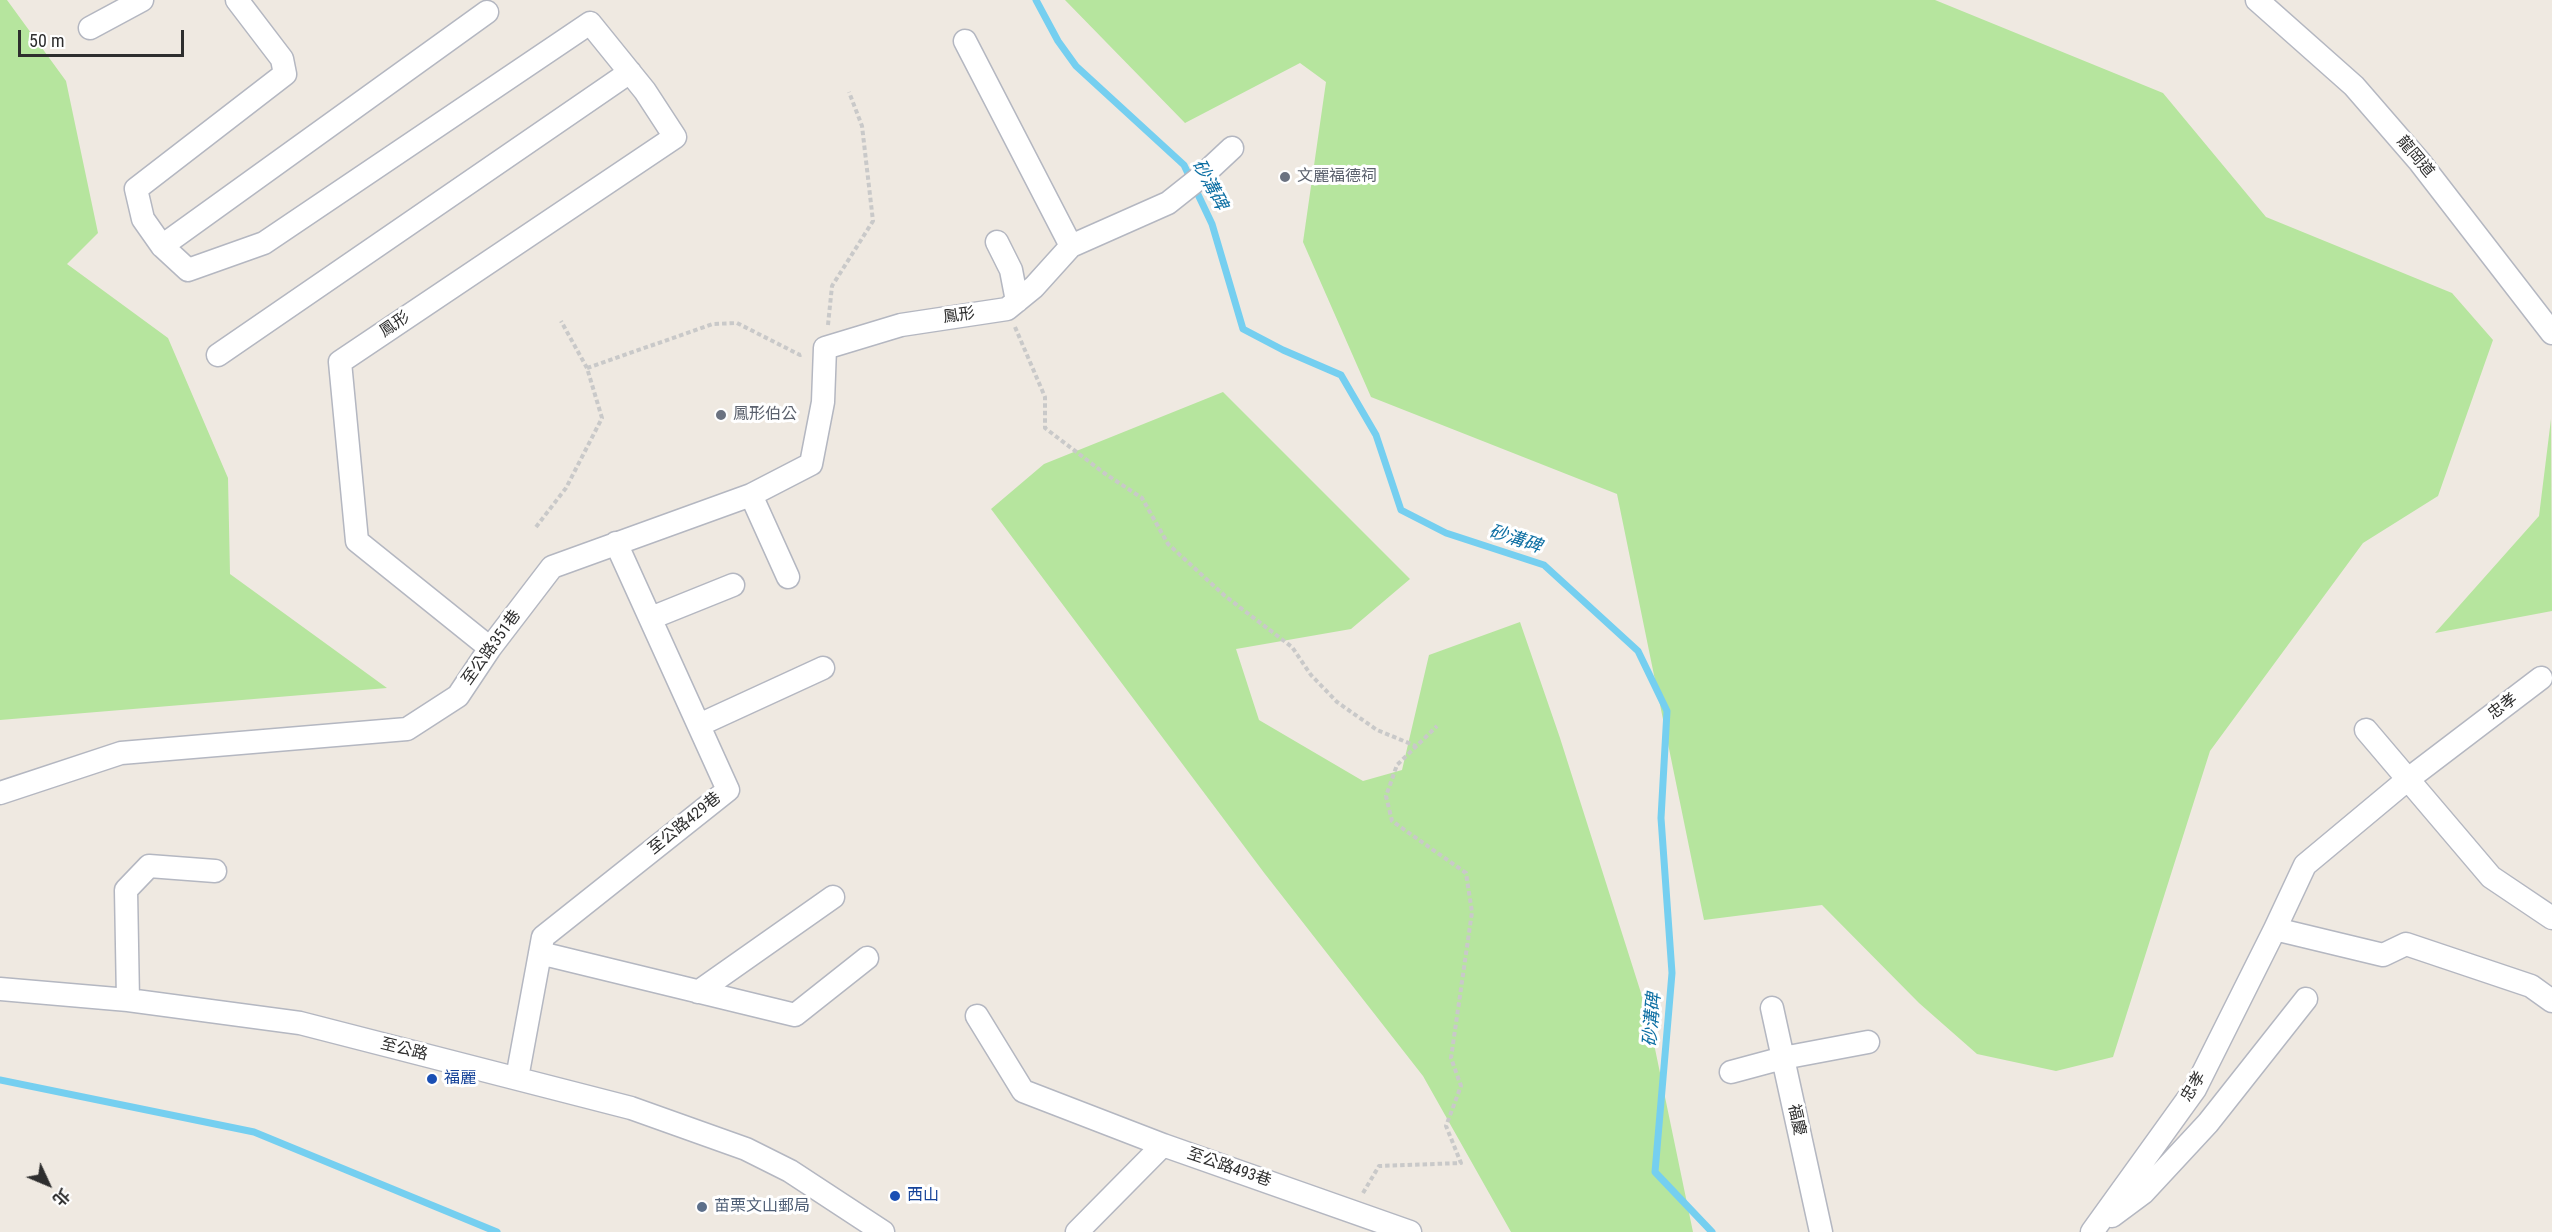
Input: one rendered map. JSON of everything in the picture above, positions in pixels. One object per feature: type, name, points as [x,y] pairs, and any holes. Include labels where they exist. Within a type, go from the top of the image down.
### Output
[{"type":"street","points":[[90,28],[142,0]]},
{"type":"street","name":"鳳形","points":[[237,0],[282,59],[285,74],[136,189],[143,219],[162,246],[188,270],[264,243],[590,23],[645,91],[675,136],[340,362],[357,541],[490,648]]},
{"type":"street","name":"龍岡道","points":[[2257,0],[2354,86],[2419,161],[2552,333]]},
{"type":"street","points":[[162,246],[487,12]]},
{"type":"street","points":[[964,40],[1071,246]]},
{"type":"street","points":[[218,355],[630,72]]},
{"type":"street","points":[[1012,305],[1034,287],[1071,246],[1168,203],[1232,148]]},
{"type":"street","points":[[997,242],[1011,270],[1012,305]]},
{"type":"street","name":"鳳形","points":[[825,348],[901,325],[1012,305]]},
{"type":"street","name":"至公路351巷","points":[[0,793],[121,753],[407,729],[458,696],[490,648],[552,567],[751,495],[811,464],[823,402],[825,348]]},
{"type":"street","points":[[751,495],[788,577]]},
{"type":"street","name":"至公路429巷","points":[[517,1078],[543,937],[728,790],[616,543]]},
{"type":"street","points":[[651,618],[734,585]]},
{"type":"street","points":[[699,725],[823,669]]},
{"type":"street","name":"忠孝","points":[[2093,1231],[2194,1089],[2305,865],[2407,780],[2541,678]]},
{"type":"street","points":[[2366,730],[2491,877],[2552,918]]},
{"type":"street","points":[[128,1000],[126,890],[149,866],[215,871]]},
{"type":"street","points":[[698,992],[833,897]]},
{"type":"street","points":[[2275,929],[2383,955],[2406,944],[2531,986],[2552,1001]]},
{"type":"street","points":[[540,953],[795,1015],[867,958]]},
{"type":"street","name":"至公路","points":[[0,989],[128,1000],[300,1023],[631,1108],[746,1149],[790,1171],[883,1232]]},
{"type":"street","points":[[2093,1231],[2143,1193],[2208,1123],[2306,999]]},
{"type":"street","name":"福慶","points":[[1772,1008],[1821,1232]]},
{"type":"street","name":"至公路493巷","points":[[977,1016],[1023,1090],[1163,1145],[1410,1232]]},
{"type":"street","points":[[1731,1072],[1783,1058],[1868,1042]]},
{"type":"street","points":[[1077,1232],[1163,1145]]},
{"type":"path","points":[[587,368],[713,324],[737,323],[800,355],[825,348],[832,286],[873,221],[862,126],[849,92]]},
{"type":"path","points":[[1012,305],[1045,397],[1044,428],[1142,498],[1168,544],[1225,596],[1292,647],[1311,675],[1337,702],[1377,730],[1416,746]]},
{"type":"path","points":[[536,527],[566,488],[602,418],[587,368],[561,321]]},
{"type":"path","points":[[1352,1212],[1379,1166],[1461,1163],[1446,1126],[1461,1086],[1450,1058],[1472,912],[1466,873],[1392,821],[1386,796],[1397,765],[1437,726]]},
{"type":"green space","points":[[0,0],[7,0],[66,81],[98,233],[67,264],[168,338],[228,478],[230,574],[387,688],[0,720]]},
{"type":"green space","points":[[1065,0],[1935,0],[2163,93],[2266,217],[2452,293],[2493,340],[2438,496],[2363,543],[2210,751],[2113,1057],[2056,1071],[1977,1054],[1919,1003],[1822,905],[1704,920],[1617,494],[1371,397],[1303,242],[1326,82],[1300,63],[1185,123]]},
{"type":"green space","points":[[1223,392],[1410,579],[1351,629],[1236,649],[1259,720],[1363,781],[1402,770],[1429,655],[1520,622],[1560,738],[1648,1015],[1693,1232],[1511,1232],[1423,1076],[1265,874],[991,509],[1044,464]]},
{"type":"green space","points":[[2551,419],[2552,611],[2435,633],[2539,516]]},
{"type":"waterway","name":"砂溝碑","points":[[1036,0],[1058,41],[1076,66],[1184,165],[1212,224],[1243,329],[1283,350],[1341,375],[1376,435],[1401,510],[1446,533],[1544,565],[1638,651],[1667,711],[1661,818],[1672,973],[1655,1172],[1712,1232]]},
{"type":"waterway","points":[[0,1080],[254,1132],[497,1232]]},
{"type":"place","name":"文麗福德祠","points":[[1285,177]]},
{"type":"place","name":"鳳形伯公","points":[[721,415]]},
{"type":"place","name":"福麗","points":[[432,1079]]},
{"type":"place","name":"西山","points":[[895,1196]]},
{"type":"place","name":"苗栗文山郵局","points":[[702,1207]]}]
